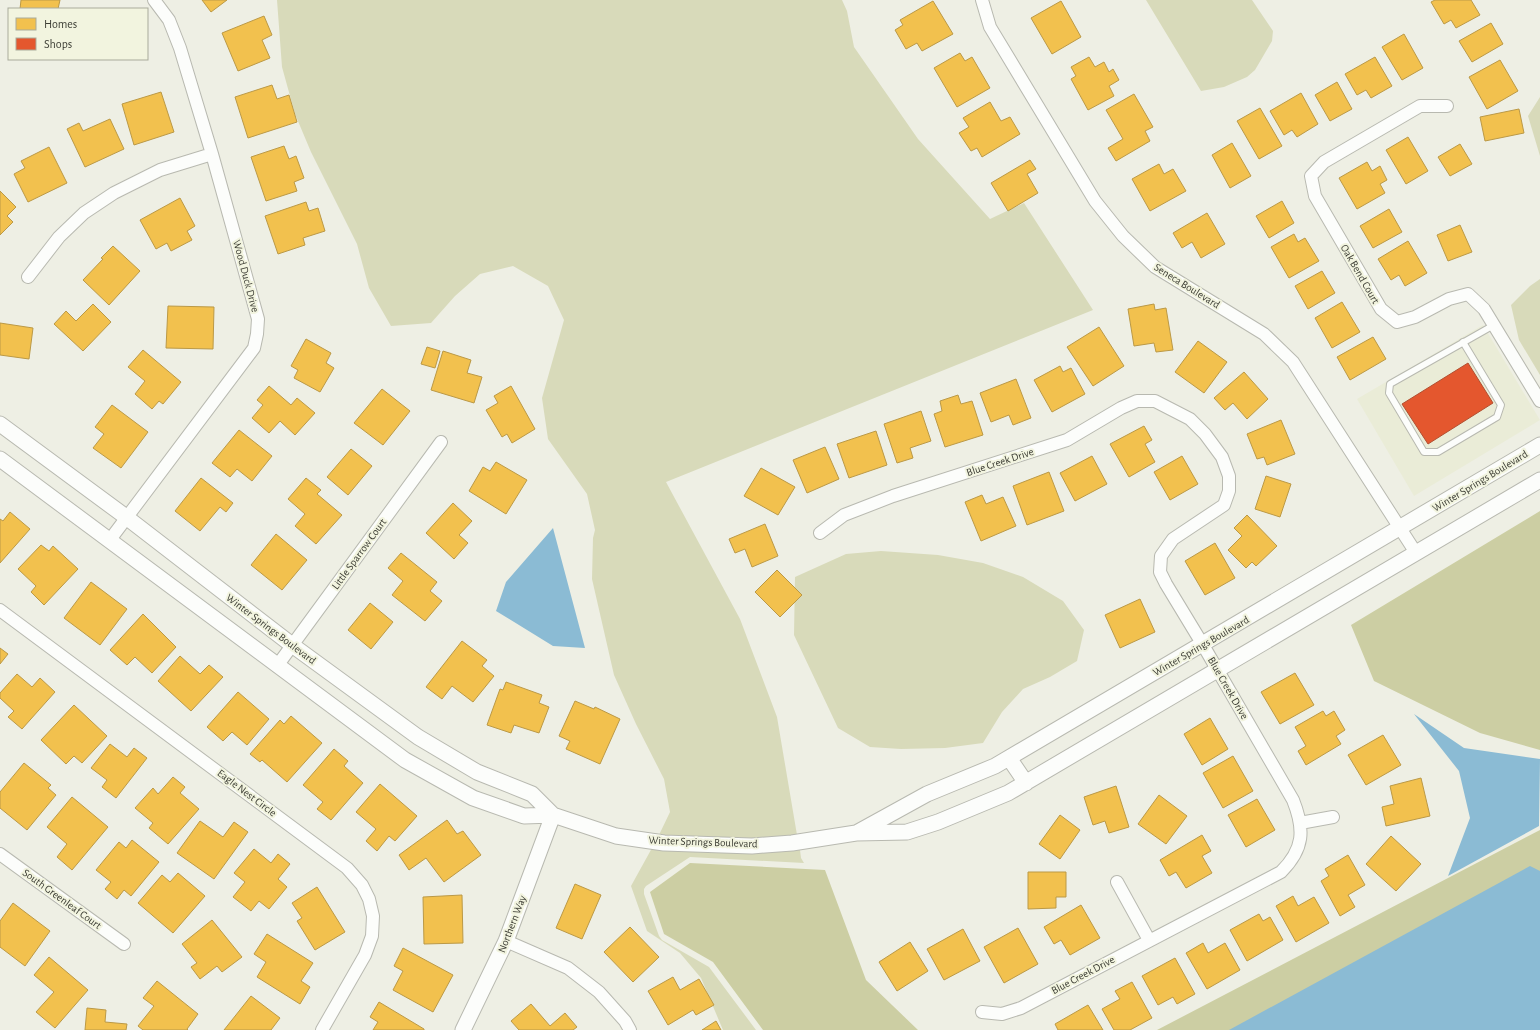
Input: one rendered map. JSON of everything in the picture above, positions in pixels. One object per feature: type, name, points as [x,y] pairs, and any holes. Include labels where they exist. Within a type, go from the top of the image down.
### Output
[{"type":"street","name":"Wood Duck Drive","points":[[109,541],[254,348],[257,334],[258,319],[212,154],[180,48],[169,20],[154,0]]},
{"type":"street","name":"Seneca Boulevard","points":[[982,0],[990,27],[1095,201],[1123,236],[1155,267],[1264,334],[1293,362],[1416,553]]},
{"type":"street","name":"Oak Bend Court","points":[[1446,106],[1420,106],[1324,162],[1311,176],[1315,196],[1381,309],[1397,322],[1415,317],[1449,298],[1468,294],[1484,309],[1540,401]]},
{"type":"street","points":[[28,277],[59,237],[84,213],[114,193],[160,170],[212,154]]},
{"type":"street","name":"Blue Creek Drive","points":[[820,533],[844,515],[893,496],[1067,440],[1121,408],[1137,401],[1155,401],[1190,419],[1205,434],[1222,457],[1229,476],[1229,491],[1224,505],[1173,539],[1161,556],[1160,572],[1293,800],[1300,822],[1300,840],[1297,852],[1289,864],[1281,872],[1021,1008],[1002,1014],[982,1012]]},
{"type":"street","name":"Winter Springs Boulevard","points":[[0,424],[126,517],[292,645],[418,737],[477,772],[532,794],[552,815]]},
{"type":"street","name":"Little Sparrow Court","points":[[277,666],[441,442]]},
{"type":"street","name":"Winter Springs Boulevard","points":[[856,833],[927,794],[995,766],[1203,645],[1540,445]]},
{"type":"street","name":"Winter Springs Boulevard","points":[[0,459],[405,760],[473,798],[524,816],[552,815],[616,836],[664,843],[752,846],[792,843],[856,833],[908,832],[938,822],[1008,793],[1540,480]]},
{"type":"street","name":"Eagle Nest Circle","points":[[0,610],[347,868],[362,885],[369,899],[373,916],[372,936],[365,956],[322,1030]]},
{"type":"street","points":[[1009,758],[1026,783]]},
{"type":"street","name":"Northern Way","points":[[463,1030],[506,941],[552,815]]},
{"type":"street","points":[[1300,822],[1333,817]]},
{"type":"street","name":"South Greenleaf Court","points":[[0,854],[124,944]]},
{"type":"street","points":[[1117,882],[1149,940]]},
{"type":"street","points":[[506,941],[568,968],[599,992],[630,1030]]},
{"type":"lane","points":[[1463,342],[1501,405],[1497,417],[1438,452],[1424,452],[1389,393],[1390,384],[1463,342],[1494,325]]},
{"type":"shaded area","points":[[277,0],[842,0],[847,11],[854,47],[918,139],[990,219],[1024,203],[1093,310],[666,482],[740,619],[777,717],[797,835],[752,838],[659,835],[670,812],[664,779],[636,724],[614,675],[592,579],[593,538],[595,530],[587,494],[548,439],[542,398],[564,320],[548,286],[513,266],[480,274],[455,296],[431,323],[391,326],[369,288],[357,244],[311,152],[295,114],[282,67]]},
{"type":"shaded area","points":[[1146,0],[1252,0],[1273,31],[1272,41],[1255,70],[1247,77],[1224,87],[1201,91]]},
{"type":"shaded area","points":[[1540,97],[1540,156],[1528,116]]},
{"type":"shaded area","points":[[1540,279],[1540,375],[1519,340],[1511,305],[1530,286]]},
{"type":"shaded area","points":[[1483,325],[1540,420],[1414,496],[1357,399]]},
{"type":"shaded area","points":[[881,551],[938,555],[983,563],[1023,577],[1063,601],[1084,630],[1077,661],[1050,677],[1023,689],[1002,712],[983,743],[945,748],[901,749],[870,747],[838,728],[794,635],[795,577],[846,554]]},
{"type":"shaded area","points":[[652,848],[689,852],[745,853],[800,850],[801,858],[804,863],[690,857],[646,886],[644,889],[644,894],[659,936],[662,940],[709,967],[756,1030],[723,1030],[701,978],[680,953],[647,931],[631,886]]},
{"type":"green space","points":[[1540,511],[1540,750],[1480,733],[1374,681],[1351,625]]},
{"type":"green space","points":[[1540,830],[1540,1030],[1157,1030]]},
{"type":"green space","points":[[690,863],[825,870],[866,980],[918,1030],[763,1030],[713,962],[664,934],[650,892]]},
{"type":"water","points":[[553,528],[585,648],[553,646],[496,611],[506,582]]},
{"type":"water","points":[[1414,714],[1464,748],[1540,759],[1539,826],[1448,876],[1470,818],[1459,771]]},
{"type":"water","points":[[1530,866],[1540,871],[1540,1030],[1229,1030]]},
{"type":"building: Homes","points":[[21,0],[60,0],[58,8],[20,8]]},
{"type":"building: Homes","points":[[202,0],[227,0],[211,12]]},
{"type":"building: Homes","points":[[1435,0],[1471,0],[1480,15],[1456,28],[1451,20],[1444,24],[1431,2]]},
{"type":"building: Homes","points":[[933,1],[953,34],[922,51],[917,43],[906,49],[895,30],[903,25],[900,20]]},
{"type":"building: Homes","points":[[1061,1],[1081,37],[1052,54],[1031,18]]},
{"type":"building: Homes","points":[[264,16],[272,35],[262,40],[270,58],[238,71],[222,33]]},
{"type":"building: Homes","points":[[1491,23],[1503,44],[1472,62],[1459,41]]},
{"type":"building: Homes","points":[[1404,34],[1423,68],[1402,80],[1382,47]]},
{"type":"building: Homes","points":[[960,53],[965,61],[972,57],[990,88],[957,107],[934,68]]},
{"type":"building: Homes","points":[[1089,57],[1095,67],[1104,62],[1109,72],[1113,69],[1119,80],[1109,86],[1114,96],[1088,110],[1071,79],[1076,76],[1071,67]]},
{"type":"building: Homes","points":[[1375,57],[1392,86],[1371,98],[1366,90],[1357,95],[1345,74]]},
{"type":"building: Homes","points":[[1500,60],[1518,91],[1487,109],[1469,77]]},
{"type":"building: Homes","points":[[1337,82],[1352,109],[1330,121],[1315,95]]},
{"type":"building: Homes","points":[[272,85],[277,99],[289,95],[297,122],[248,138],[235,97]]},
{"type":"building: Homes","points":[[161,92],[174,132],[134,145],[122,104]]},
{"type":"building: Homes","points":[[1301,93],[1318,124],[1297,137],[1292,130],[1284,135],[1270,111]]},
{"type":"building: Homes","points":[[1134,94],[1153,127],[1145,131],[1150,141],[1116,161],[1108,148],[1123,139],[1106,110]]},
{"type":"building: Homes","points":[[990,102],[1001,121],[1010,117],[1020,134],[982,157],[977,148],[971,151],[959,133],[969,127],[963,118]]},
{"type":"building: Homes","points":[[1260,108],[1282,146],[1259,159],[1237,121]]},
{"type":"building: Homes","points":[[1519,109],[1524,133],[1485,141],[1480,117]]},
{"type":"building: Homes","points":[[110,119],[124,149],[85,167],[67,129],[79,123],[83,131]]},
{"type":"building: Homes","points":[[1408,137],[1428,171],[1406,184],[1386,150]]},
{"type":"building: Homes","points":[[1232,143],[1251,176],[1230,188],[1212,155]]},
{"type":"building: Homes","points":[[1460,144],[1472,164],[1450,176],[1438,157]]},
{"type":"building: Homes","points":[[284,146],[289,159],[296,156],[304,178],[294,182],[297,191],[266,201],[251,157]]},
{"type":"building: Homes","points":[[49,147],[67,183],[28,202],[14,174],[25,168],[21,161]]},
{"type":"building: Homes","points":[[1030,160],[1036,169],[1027,174],[1038,193],[1008,211],[991,183]]},
{"type":"building: Homes","points":[[1367,162],[1372,171],[1380,166],[1387,180],[1380,184],[1385,193],[1357,209],[1339,178]]},
{"type":"building: Homes","points":[[1159,164],[1164,174],[1173,169],[1186,191],[1150,211],[1132,179]]},
{"type":"building: Homes","points":[[0,191],[16,207],[7,216],[13,222],[0,235]]},
{"type":"building: Homes","points":[[180,198],[195,226],[187,231],[192,240],[171,251],[167,243],[156,249],[140,220]]},
{"type":"building: Homes","points":[[1282,201],[1294,223],[1269,238],[1256,216]]},
{"type":"building: Homes","points":[[306,202],[309,211],[318,208],[325,231],[303,238],[305,245],[278,254],[265,216]]},
{"type":"building: Homes","points":[[1389,209],[1402,232],[1373,248],[1360,226]]},
{"type":"building: Homes","points":[[1207,213],[1225,244],[1201,258],[1192,242],[1182,248],[1173,233]]},
{"type":"building: Homes","points":[[1460,225],[1472,252],[1448,261],[1437,235]]},
{"type":"building: Homes","points":[[1294,234],[1298,242],[1305,238],[1319,261],[1289,278],[1271,247]]},
{"type":"building: Homes","points":[[1408,241],[1427,273],[1405,286],[1399,275],[1391,280],[1378,259]]},
{"type":"building: Homes","points":[[113,246],[140,271],[109,305],[83,280]]},
{"type":"building: Homes","points":[[1322,271],[1335,293],[1308,309],[1295,286]]},
{"type":"building: Homes","points":[[1342,302],[1360,332],[1332,348],[1315,318]]},
{"type":"building: Homes","points":[[93,304],[111,322],[83,351],[54,324],[66,311],[76,321]]},
{"type":"building: Homes","points":[[1154,304],[1155,310],[1166,308],[1173,350],[1156,352],[1154,343],[1134,346],[1128,309]]},
{"type":"building: Homes","points":[[168,306],[214,307],[213,349],[166,348]]},
{"type":"building: Homes","points":[[0,323],[33,328],[29,359],[0,355]]},
{"type":"building: Homes","points":[[1099,327],[1124,366],[1093,386],[1067,347]]},
{"type":"building: Homes","points":[[1373,337],[1386,359],[1350,380],[1337,357]]},
{"type":"building: Homes","points":[[306,339],[331,353],[326,363],[334,368],[320,392],[294,378],[298,370],[291,366]]},
{"type":"building: Homes","points":[[1198,341],[1227,362],[1204,393],[1175,372]]},
{"type":"building: Homes","points":[[427,347],[440,351],[435,368],[421,364]]},
{"type":"building: Homes","points":[[143,350],[181,382],[163,404],[159,401],[152,409],[135,394],[145,381],[128,367]]},
{"type":"building: Homes","points":[[443,351],[471,360],[467,373],[482,377],[474,403],[431,390]]},
{"type":"building: Homes","points":[[1060,366],[1063,372],[1071,368],[1085,394],[1052,412],[1034,380]]},
{"type":"building: Homes","points":[[1244,372],[1268,399],[1247,419],[1233,403],[1225,410],[1214,398]]},
{"type":"building: Homes","points":[[1016,379],[1031,418],[1013,425],[1009,415],[991,422],[980,393]]},
{"type":"building: Homes","points":[[269,386],[291,405],[297,398],[315,413],[295,435],[280,421],[269,433],[252,418],[263,405],[257,400]]},
{"type":"building: Homes","points":[[511,386],[535,429],[512,443],[507,434],[502,437],[486,410],[498,403],[494,396]]},
{"type":"building: Homes","points":[[382,389],[410,411],[383,445],[354,423]]},
{"type":"building: Homes","points":[[958,395],[961,404],[972,401],[983,435],[945,447],[934,414],[942,411],[940,401]]},
{"type":"building: Homes","points":[[112,405],[148,432],[121,468],[93,448],[104,434],[95,427]]},
{"type":"building: Homes","points":[[921,411],[931,441],[910,448],[913,458],[897,463],[884,424]]},
{"type":"building: Homes","points":[[1281,420],[1295,454],[1267,465],[1264,457],[1257,459],[1247,434]]},
{"type":"building: Homes","points":[[1144,426],[1152,440],[1145,444],[1155,462],[1129,477],[1110,444]]},
{"type":"building: Homes","points":[[239,430],[272,456],[252,481],[237,469],[230,477],[212,463]]},
{"type":"building: Homes","points":[[876,431],[887,465],[849,478],[837,444]]},
{"type":"building: Homes","points":[[825,447],[839,479],[807,493],[793,460]]},
{"type":"building: Homes","points":[[351,449],[372,466],[348,495],[327,477]]},
{"type":"building: Homes","points":[[1092,456],[1107,484],[1075,501],[1060,473]]},
{"type":"building: Homes","points":[[1182,456],[1198,484],[1170,500],[1154,472]]},
{"type":"building: Homes","points":[[496,462],[527,480],[506,514],[469,491],[483,467],[490,471]]},
{"type":"building: Homes","points":[[761,468],[795,487],[778,515],[744,496]]},
{"type":"building: Homes","points":[[1049,472],[1064,511],[1027,525],[1013,486]]},
{"type":"building: Homes","points":[[1266,476],[1291,484],[1280,517],[1255,509]]},
{"type":"building: Homes","points":[[201,478],[233,503],[226,512],[220,507],[200,531],[175,511]]},
{"type":"building: Homes","points":[[306,478],[321,490],[317,494],[342,515],[316,544],[295,526],[305,514],[288,499]]},
{"type":"building: Homes","points":[[982,495],[986,504],[1003,497],[1016,526],[981,541],[965,502]]},
{"type":"building: Homes","points":[[453,503],[472,521],[459,535],[468,543],[454,559],[426,533]]},
{"type":"building: Homes","points":[[10,512],[30,529],[0,563],[0,519],[3,521]]},
{"type":"building: Homes","points":[[1247,515],[1277,546],[1256,566],[1252,562],[1246,568],[1228,550],[1242,536],[1234,528]]},
{"type":"building: Homes","points":[[765,524],[778,556],[752,567],[745,549],[735,553],[729,539]]},
{"type":"building: Homes","points":[[276,534],[307,560],[282,590],[251,565]]},
{"type":"building: Homes","points":[[1215,543],[1235,578],[1205,595],[1185,561]]},
{"type":"building: Homes","points":[[41,545],[49,551],[53,546],[78,569],[44,605],[31,592],[36,586],[18,569]]},
{"type":"building: Homes","points":[[401,553],[437,582],[430,591],[442,601],[425,621],[392,595],[403,581],[388,568]]},
{"type":"building: Homes","points":[[777,570],[802,595],[780,617],[755,592]]},
{"type":"building: Homes","points":[[91,582],[127,609],[100,645],[64,618]]},
{"type":"building: Homes","points":[[1140,599],[1155,632],[1120,648],[1105,615]]},
{"type":"building: Homes","points":[[370,603],[393,622],[371,649],[348,630]]},
{"type":"building: Homes","points":[[143,614],[176,647],[152,673],[135,657],[127,665],[110,650]]},
{"type":"building: Homes","points":[[462,641],[487,660],[482,666],[494,676],[473,702],[452,686],[442,699],[426,687]]},
{"type":"building: Homes","points":[[0,648],[8,654],[0,664]]},
{"type":"building: Homes","points":[[180,656],[200,674],[209,665],[223,677],[191,711],[158,681]]},
{"type":"building: Homes","points":[[1295,673],[1314,705],[1280,724],[1261,692]]},
{"type":"building: Homes","points":[[17,674],[32,687],[40,678],[55,692],[22,729],[8,717],[14,711],[0,698],[0,693]]},
{"type":"building: Homes","points":[[506,682],[542,695],[539,703],[549,707],[539,733],[514,725],[511,733],[487,725],[500,689],[503,690]]},
{"type":"building: Homes","points":[[238,692],[269,719],[247,745],[232,732],[223,741],[207,727]]},
{"type":"building: Homes","points":[[575,701],[594,709],[595,707],[620,719],[600,764],[566,749],[570,741],[559,736]]},
{"type":"building: Homes","points":[[74,705],[107,736],[82,763],[74,756],[66,764],[41,740]]},
{"type":"building: Homes","points":[[1323,711],[1326,716],[1334,711],[1345,730],[1336,736],[1341,744],[1306,765],[1298,751],[1306,746],[1295,727]]},
{"type":"building: Homes","points":[[291,716],[322,743],[287,782],[262,760],[260,762],[250,754],[280,720],[284,724]]},
{"type":"building: Homes","points":[[1210,718],[1228,749],[1202,765],[1184,734]]},
{"type":"building: Homes","points":[[1383,735],[1401,765],[1366,785],[1348,755]]},
{"type":"building: Homes","points":[[110,744],[127,757],[134,748],[147,758],[116,798],[102,787],[107,780],[91,768]]},
{"type":"building: Homes","points":[[334,749],[348,761],[344,766],[363,783],[331,820],[317,809],[323,802],[303,785]]},
{"type":"building: Homes","points":[[1233,756],[1253,791],[1223,808],[1203,773]]},
{"type":"building: Homes","points":[[24,763],[51,785],[48,788],[56,795],[27,830],[0,808],[0,792]]},
{"type":"building: Homes","points":[[173,777],[185,787],[180,793],[199,809],[168,844],[149,828],[153,823],[135,808],[153,788],[158,794]]},
{"type":"building: Homes","points":[[1421,778],[1430,816],[1386,826],[1382,807],[1394,804],[1390,786]]},
{"type":"building: Homes","points":[[380,784],[417,816],[395,841],[389,836],[377,851],[366,841],[376,829],[356,812]]},
{"type":"building: Homes","points":[[1116,786],[1129,827],[1109,833],[1105,821],[1093,825],[1084,797]]},
{"type":"building: Homes","points":[[1159,795],[1187,816],[1166,844],[1138,824]]},
{"type":"building: Homes","points":[[72,797],[108,827],[72,870],[57,857],[67,844],[47,827]]},
{"type":"building: Homes","points":[[1257,799],[1275,830],[1246,847],[1228,815]]},
{"type":"building: Homes","points":[[1060,815],[1080,830],[1060,859],[1039,844]]},
{"type":"building: Homes","points":[[447,820],[457,834],[463,831],[481,855],[444,882],[426,858],[409,870],[399,855]]},
{"type":"building: Homes","points":[[200,821],[223,837],[234,822],[248,832],[214,879],[177,853]]},
{"type":"building: Homes","points":[[1202,835],[1211,851],[1202,856],[1212,873],[1186,888],[1176,872],[1169,876],[1160,860]]},
{"type":"building: Homes","points":[[1391,836],[1421,864],[1396,891],[1366,864]]},
{"type":"building: Homes","points":[[132,840],[159,862],[131,896],[124,890],[117,899],[105,889],[111,882],[96,870],[119,842],[126,848]]},
{"type":"building: Homes","points":[[254,849],[271,863],[278,854],[290,864],[278,879],[287,887],[269,909],[259,901],[251,911],[233,897],[245,882],[234,873]]},
{"type":"building: Homes","points":[[1348,855],[1365,885],[1348,895],[1355,907],[1340,916],[1321,881],[1329,876],[1325,869]]},
{"type":"building: Homes","points":[[1028,872],[1066,872],[1066,897],[1056,897],[1056,908],[1028,909]]},
{"type":"building: Homes","points":[[178,873],[205,896],[173,933],[138,903],[162,875],[170,882]]},
{"type":"building: Homes","points":[[575,884],[601,895],[582,939],[556,928]]},
{"type":"building: Homes","points":[[317,887],[345,932],[315,950],[297,921],[302,918],[292,903]]},
{"type":"building: Homes","points":[[462,895],[463,943],[424,944],[423,897]]},
{"type":"building: Homes","points":[[1293,896],[1298,906],[1314,897],[1329,923],[1296,942],[1276,906]]},
{"type":"building: Homes","points":[[13,903],[50,931],[25,966],[0,947],[0,921]]},
{"type":"building: Homes","points":[[1081,905],[1100,938],[1070,955],[1061,940],[1054,944],[1044,927]]},
{"type":"building: Homes","points":[[1259,914],[1263,921],[1270,917],[1283,940],[1247,961],[1230,930]]},
{"type":"building: Homes","points":[[212,920],[242,957],[222,972],[217,966],[200,979],[191,967],[197,963],[182,944]]},
{"type":"building: Homes","points":[[630,927],[659,957],[633,982],[604,952]]},
{"type":"building: Homes","points":[[1018,928],[1038,964],[1004,983],[984,947]]},
{"type":"building: Homes","points":[[963,929],[980,961],[944,980],[927,949]]},
{"type":"building: Homes","points":[[267,934],[313,963],[301,981],[310,987],[300,1004],[257,977],[266,962],[254,954]]},
{"type":"building: Homes","points":[[910,942],[928,971],[897,991],[879,962]]},
{"type":"building: Homes","points":[[1203,943],[1208,953],[1225,943],[1240,970],[1207,989],[1186,953]]},
{"type":"building: Homes","points":[[403,948],[453,975],[433,1012],[393,990],[403,971],[394,966]]},
{"type":"building: Homes","points":[[49,957],[88,990],[55,1028],[36,1012],[54,992],[34,975]]},
{"type":"building: Homes","points":[[1175,958],[1195,994],[1177,1004],[1173,997],[1158,1005],[1142,976]]},
{"type":"building: Homes","points":[[673,977],[680,990],[699,979],[714,1005],[696,1015],[693,1010],[668,1025],[648,991]]},
{"type":"building: Homes","points":[[157,981],[198,1014],[187,1029],[188,1030],[143,1030],[138,1026],[154,1006],[143,998]]},
{"type":"building: Homes","points":[[1132,982],[1152,1018],[1130,1030],[1114,1030],[1102,1009],[1120,999],[1115,991]]},
{"type":"building: Homes","points":[[251,996],[280,1018],[271,1030],[224,1030]]},
{"type":"building: Homes","points":[[379,1002],[424,1030],[373,1030],[378,1022],[370,1017]]},
{"type":"building: Homes","points":[[531,1004],[550,1026],[565,1013],[577,1027],[573,1030],[519,1030],[511,1021]]},
{"type":"building: Homes","points":[[1088,1005],[1103,1030],[1058,1030],[1055,1024]]},
{"type":"building: Homes","points":[[87,1008],[106,1010],[105,1022],[127,1024],[126,1030],[85,1030]]},
{"type":"building: Homes","points":[[716,1021],[721,1030],[702,1030]]},
{"type":"building: Shops","points":[[1468,363],[1493,403],[1428,444],[1402,404]]}]
